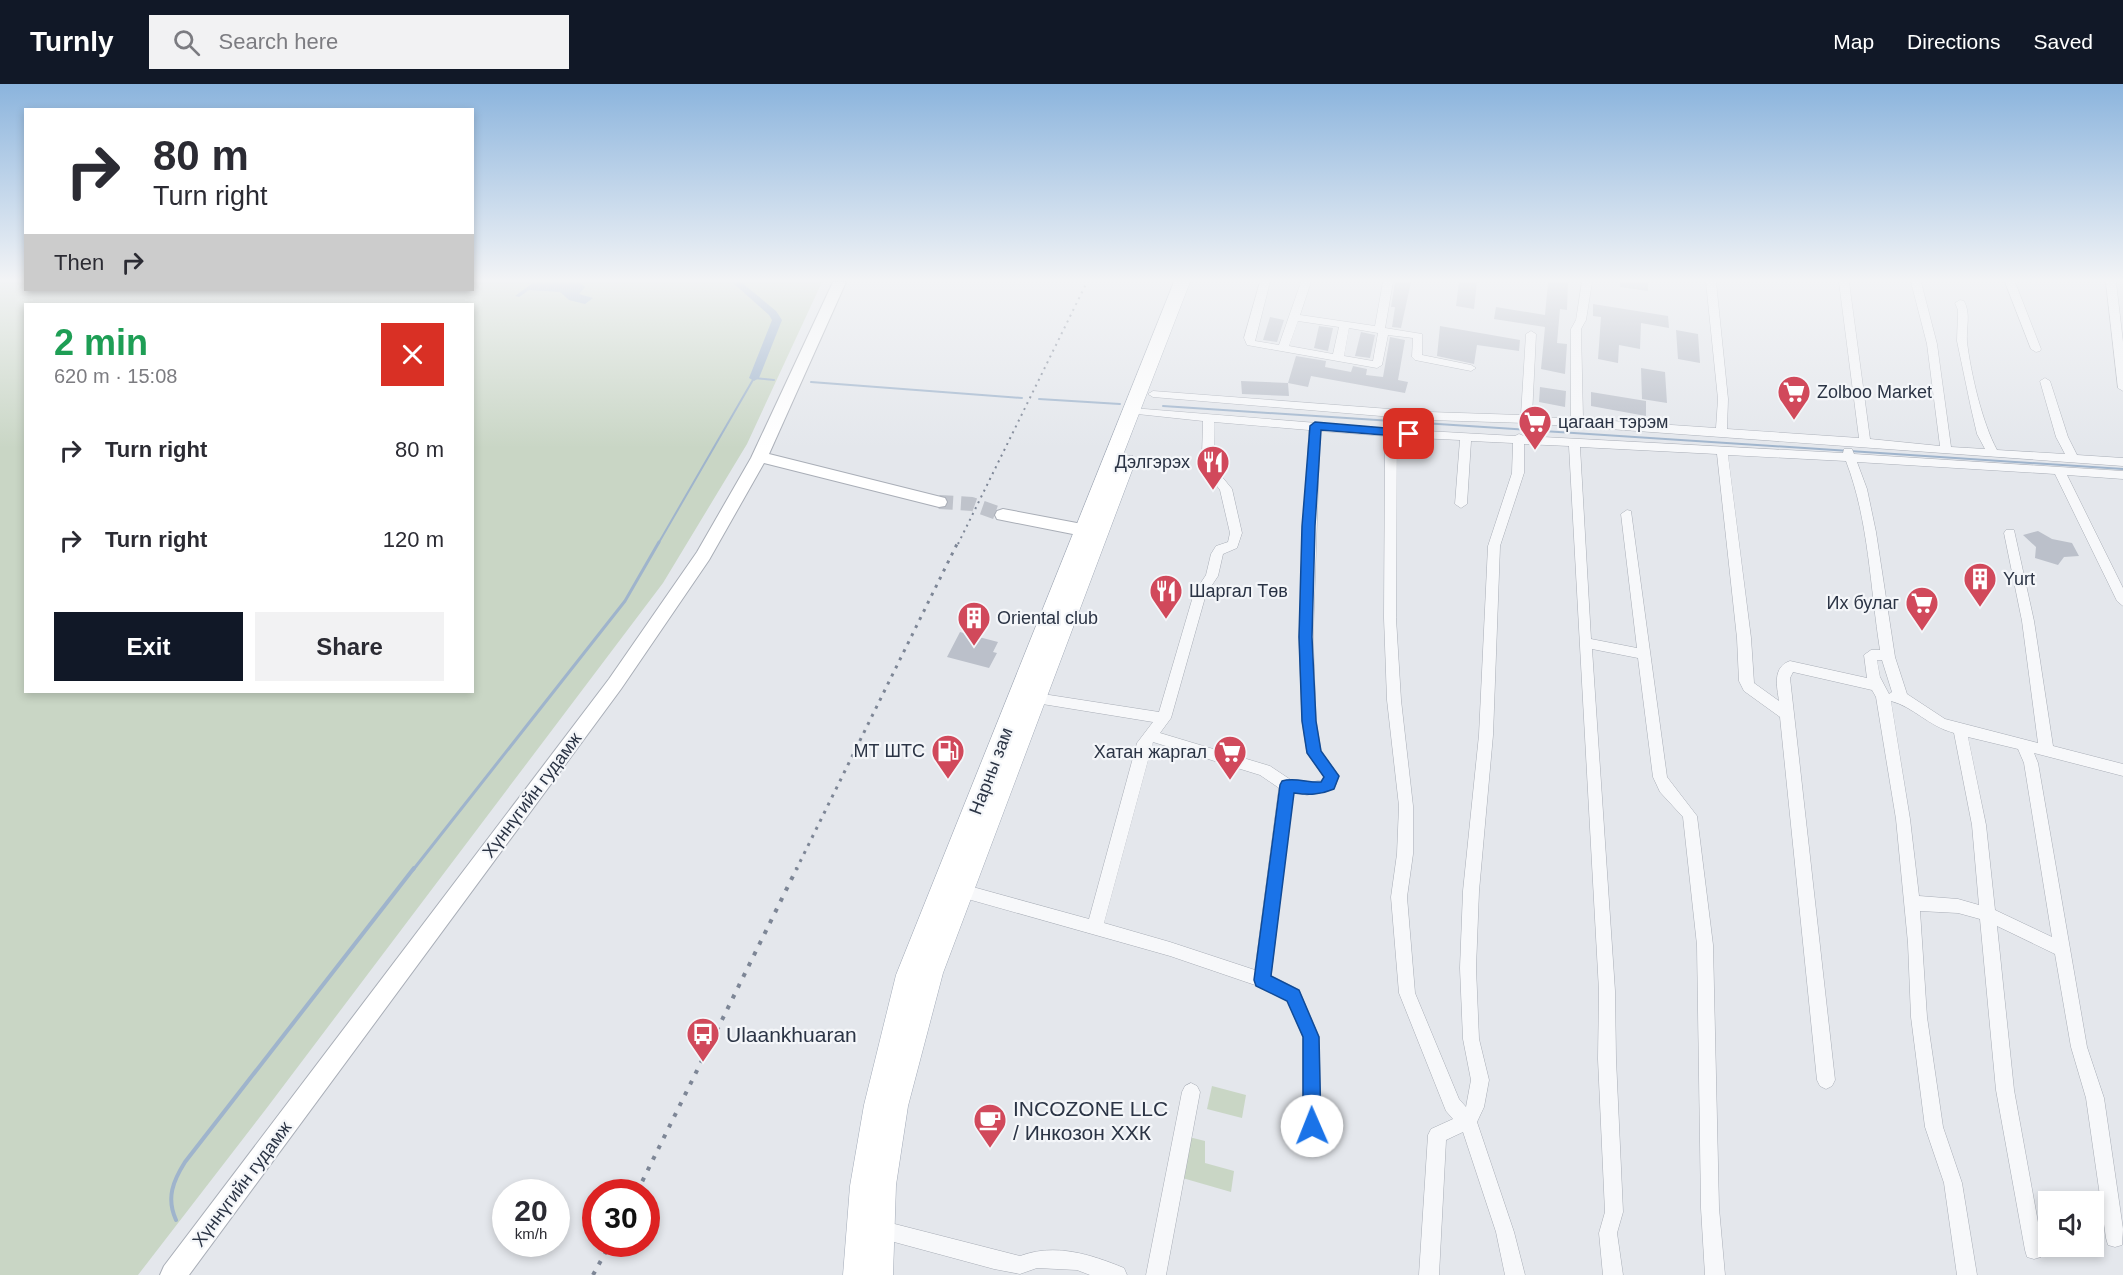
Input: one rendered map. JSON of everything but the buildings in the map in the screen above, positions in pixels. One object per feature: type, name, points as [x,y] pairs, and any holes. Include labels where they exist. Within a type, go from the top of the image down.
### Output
[{"type":"main road","name":"Хүннүгийн гудамж","points":[[173,1275],[626,668],[719,531],[759,458],[814,338]]},
{"type":"main road","name":"Нарны зам","points":[[858,1275],[864,1186],[878,1105],[909,975],[1028,697],[1139,411],[1163,338]]},
{"type":"main road","name":"Нарны зам","points":[[1139,411],[1153,394],[1175,338]]},
{"type":"main road","points":[[759,458],[773,459],[939,502]]},
{"type":"main road","points":[[1003,515],[1092,532]]},
{"type":"main road","name":"Нарны зам","points":[[878,1275],[882,1185],[894,1106],[930,973],[962,891],[1028,697]]},
{"type":"street","points":[[1250,338],[1249,341],[1377,365],[1381,338]]},
{"type":"street","points":[[1283,348],[1287,338]]},
{"type":"street","points":[[1338,358],[1342,338]]},
{"type":"street","points":[[1418,338],[1419,358],[1471,368]]},
{"type":"street","points":[[1526,419],[1531,338]]},
{"type":"street","points":[[1576,338],[1577,423]]},
{"type":"street","points":[[1717,338],[1723,399],[1721,432]]},
{"type":"street","points":[[1851,338],[1865,442]]},
{"type":"street","points":[[1930,338],[1946,450]]},
{"type":"street","points":[[1962,338],[1976,408],[1983,434],[1993,453]]},
{"type":"street","points":[[2032,338],[2036,349]]},
{"type":"street","points":[[2117,338],[2123,388]]},
{"type":"street","points":[[2045,381],[2062,437],[2073,459]]},
{"type":"street","points":[[1153,394],[1429,416],[1526,419],[1721,432],[1848,451],[2123,475]]},
{"type":"street","points":[[1139,411],[1390,433],[1519,438],[1722,452],[1848,451],[1865,442],[2123,462]]},
{"type":"street","points":[[1095,928],[1144,743],[1164,718],[1200,593],[1212,576],[1217,554],[1220,549],[1231,546],[1235,542],[1236,534],[1226,489],[1214,474],[1208,456],[1209,417]]},
{"type":"street","points":[[1149,735],[1265,770],[1287,785],[1307,789],[1329,785],[1332,776],[1314,753],[1308,709],[1305,637],[1308,526],[1315,426]]},
{"type":"street","points":[[1390,433],[1392,562],[1390,618],[1394,699],[1406,806],[1405,854],[1399,897],[1407,993],[1452,1105],[1468,1121],[1505,1232],[1515,1275]]},
{"type":"street","points":[[1461,504],[1466,436]]},
{"type":"street","points":[[1429,1275],[1437,1135],[1468,1121],[1475,1107],[1480,1080],[1471,1040],[1468,968],[1471,891],[1486,735],[1494,546],[1518,473],[1519,438]]},
{"type":"street","points":[[1574,442],[1607,991],[1607,1059],[1614,1212],[1608,1233],[1613,1275]]},
{"type":"street","points":[[1848,451],[1866,511],[1888,655],[1902,698]]},
{"type":"street","points":[[1722,452],[1743,627],[1746,681],[1749,687],[1788,715]]},
{"type":"street","points":[[2059,471],[2123,601]]},
{"type":"street","points":[[1627,514],[1663,788],[1686,809],[1690,816],[1705,945],[1710,1208],[1715,1275]]},
{"type":"street","points":[[2010,533],[2028,621],[2045,750]]},
{"type":"street","points":[[1585,643],[1645,654]]},
{"type":"street","points":[[1888,655],[1871,655],[1870,663],[1879,690],[1903,819],[1916,943],[1918,1017],[1934,1127],[1953,1183],[1967,1275]]},
{"type":"street","points":[[1826,1080],[1784,678],[1786,670],[1790,666],[1879,690],[1902,698],[1941,724],[1960,730],[2123,770]]},
{"type":"street","points":[[1028,697],[1164,718]]},
{"type":"street","points":[[1960,730],[1979,825],[2005,1090],[2034,1250]]},
{"type":"street","points":[[2024,746],[2031,763],[2079,1047],[2095,1098],[2115,1238]]},
{"type":"street","points":[[1262,980],[1287,785]]},
{"type":"street","points":[[962,891],[1170,949],[1262,980],[1293,995],[1311,1037],[1312,1126]]},
{"type":"street","points":[[1912,903],[1958,906],[1988,914],[2063,950]]},
{"type":"street","points":[[1156,1275],[1191,1092]]},
{"type":"street","points":[[879,1230],[1020,1265],[1037,1259],[1077,1261],[1117,1275]]},
{"type":"green space","points":[[0,338],[24,338],[24,693],[474,693],[474,338],[796,338],[747,444],[663,583],[138,1275],[0,1275]]},
{"type":"green space","points":[[1212,1086],[1246,1095],[1242,1118],[1207,1109]]},
{"type":"green space","points":[[1189,1137],[1205,1141],[1205,1163],[1234,1171],[1231,1192],[1179,1177]]},
{"type":"waterway","points":[[754,378],[770,338]]},
{"type":"waterway","points":[[658,544],[754,378],[774,380]]},
{"type":"waterway","points":[[811,382],[1022,398]]},
{"type":"waterway","points":[[1039,399],[1120,404]]},
{"type":"waterway","points":[[1163,406],[2123,469]]},
{"type":"waterway","points":[[413,870],[625,601],[659,542]]},
{"type":"waterway","points":[[176,1220],[173,1212],[172,1190],[185,1162],[414,868]]},
{"type":"tunnel","points":[[939,502],[972,504],[1003,515]]},
{"type":"railway","points":[[958,544],[1060,338]]},
{"type":"railway","points":[[796,870],[958,542]]},
{"type":"railway","points":[[643,1179],[797,868]]},
{"type":"railway","points":[[593,1275],[603,1257]]},
{"type":"place","name":"Zolboo Market","points":[[1794,421]]},
{"type":"place","name":"цагаан тэрэм","points":[[1535,451]]},
{"type":"place","name":"Дэлгэрэх","points":[[1213,491]]},
{"type":"place","name":"Yurt","points":[[1980,608]]},
{"type":"place","name":"Шаргал Төв","points":[[1166,620]]},
{"type":"place","name":"Их булаг","points":[[1922,632]]},
{"type":"place","name":"Oriental club","points":[[974,647]]},
{"type":"place","name":"МТ ШТС","points":[[948,780]]},
{"type":"place","name":"Хатан жаргал","points":[[1230,781]]},
{"type":"place","name":"Ulaankhuaran","points":[[703,1063]]},
{"type":"place","name":"INCOZONE LLC / Инкозон ХХК","points":[[990,1149]]},
{"type":"route","points":[[1312,1126],[1311,1037],[1293,995],[1262,980],[1287,785],[1307,789],[1322,788],[1329,785],[1332,776],[1314,753],[1309,721],[1305,637],[1308,526],[1315,426],[1409,434]]}]
